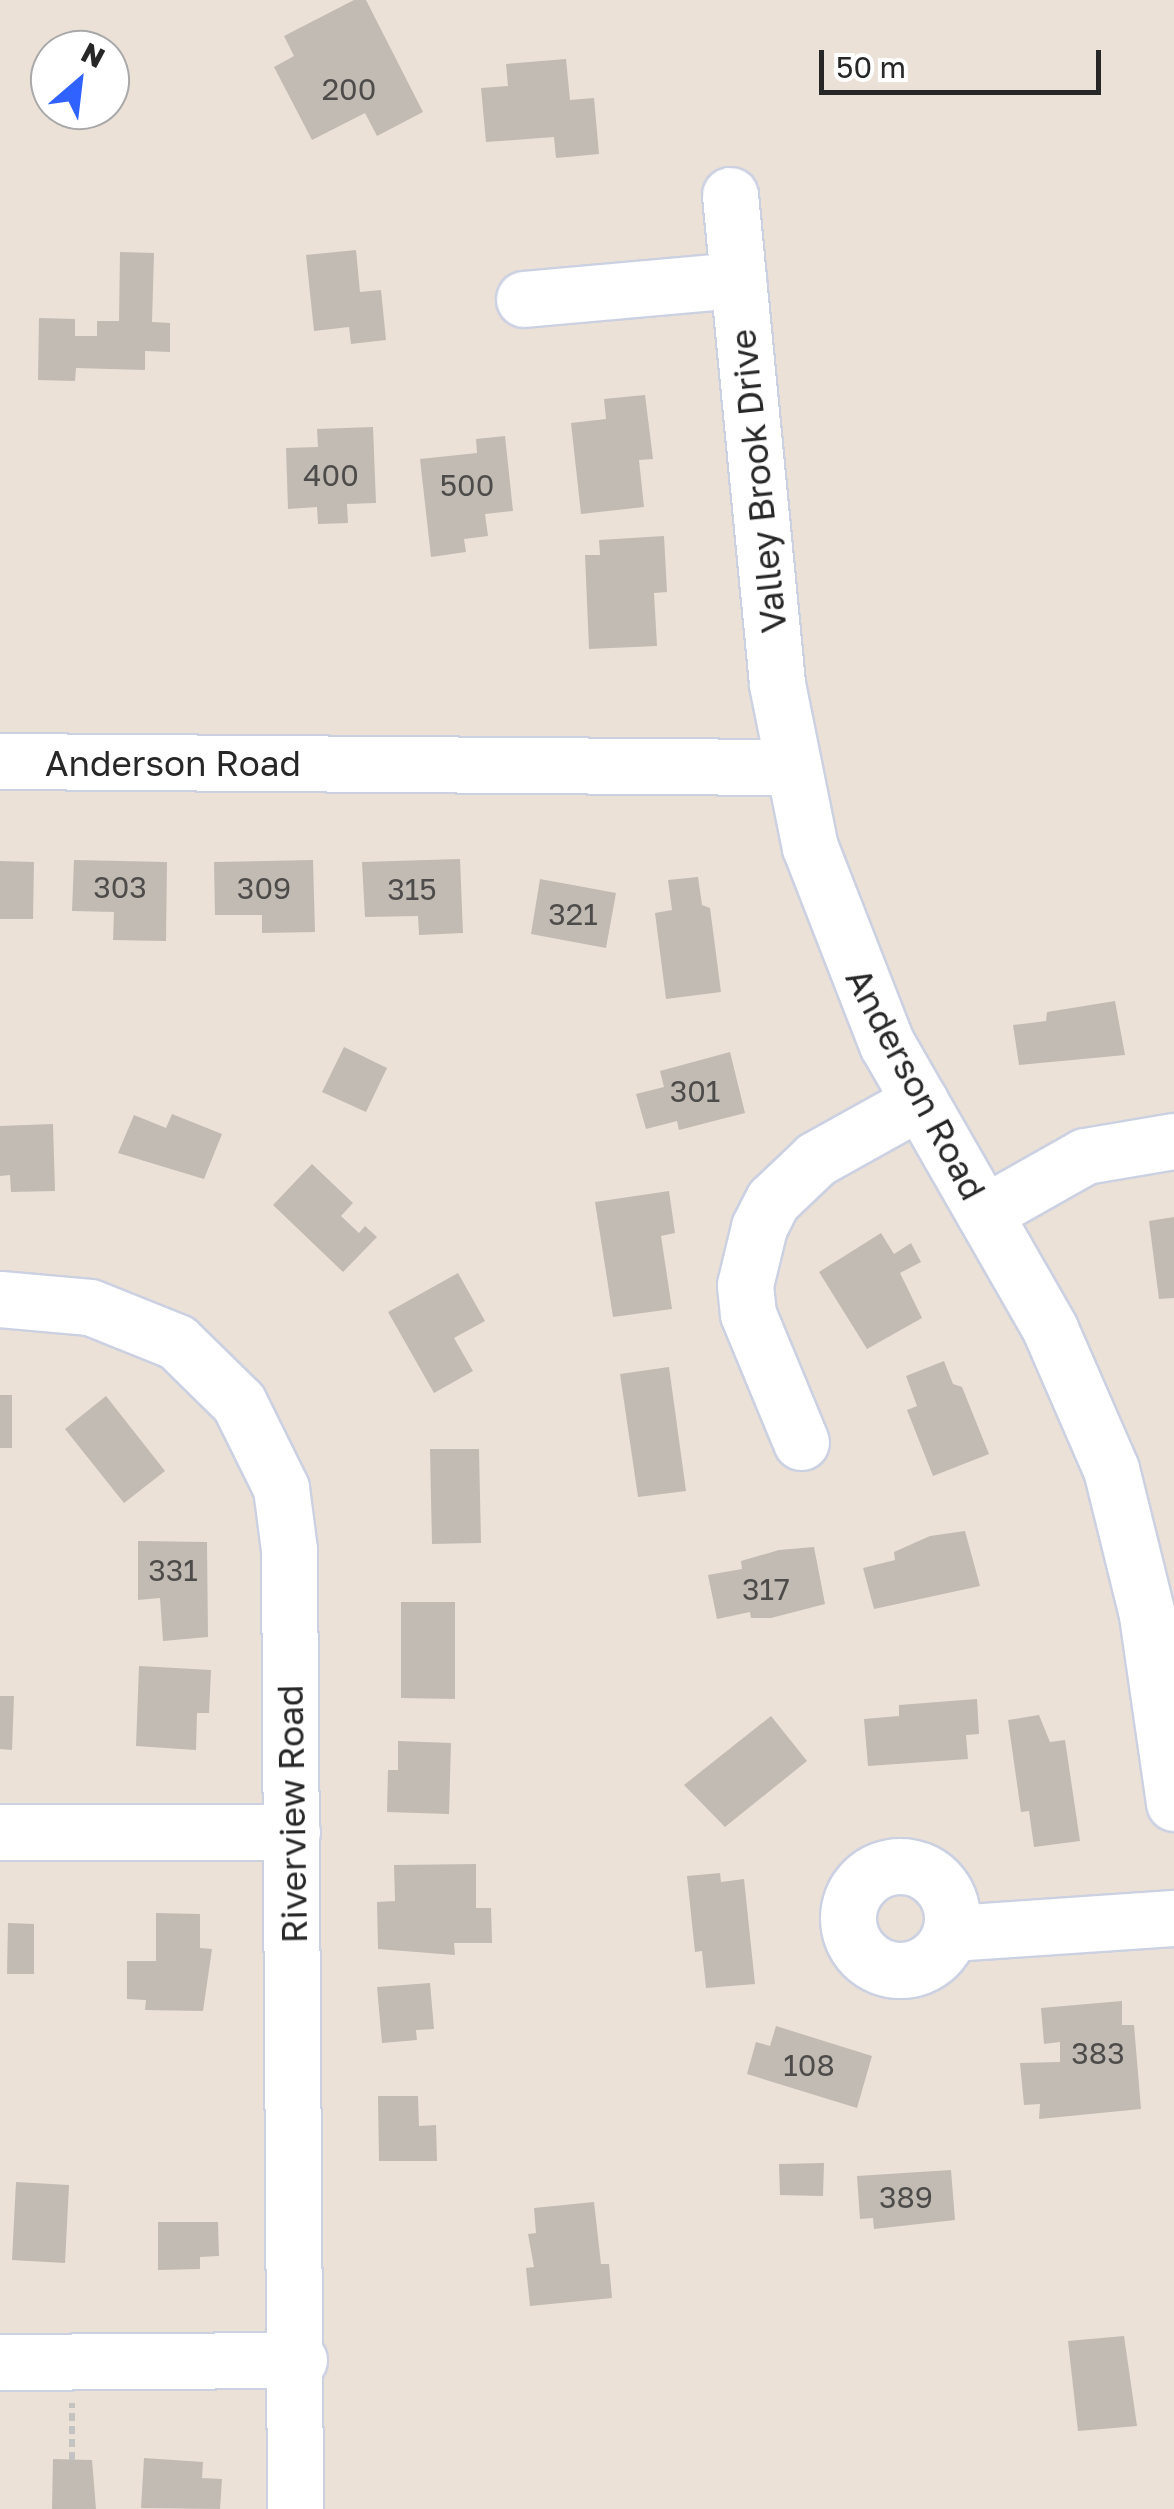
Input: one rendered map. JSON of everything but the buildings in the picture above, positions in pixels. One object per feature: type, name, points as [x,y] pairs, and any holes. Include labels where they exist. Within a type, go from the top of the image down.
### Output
[{"type":"street","name":"Valley Brook Drive","points":[[730,195],[790,767]]},
{"type":"street","points":[[524,299],[738,280]]},
{"type":"street","name":"Anderson Road","points":[[0,761],[790,767],[810,847],[860,986],[920,1101],[1050,1329],[1111,1468],[1147,1615],[1174,1802]]},
{"type":"street","points":[[801,1442],[748,1314],[754,1242],[773,1200],[794,1177],[920,1101]]},
{"type":"street","points":[[984,1213],[1085,1156],[1174,1141]]},
{"type":"street","name":"Riverview Road","points":[[0,1300],[90,1307],[151,1328],[219,1378],[258,1431],[286,1516],[299,2360],[296,2509]]},
{"type":"street","points":[[0,1832],[292,1832]]},
{"type":"street","points":[[953,1933],[1174,1918]]},
{"type":"street","points":[[0,2362],[299,2360]]}]
